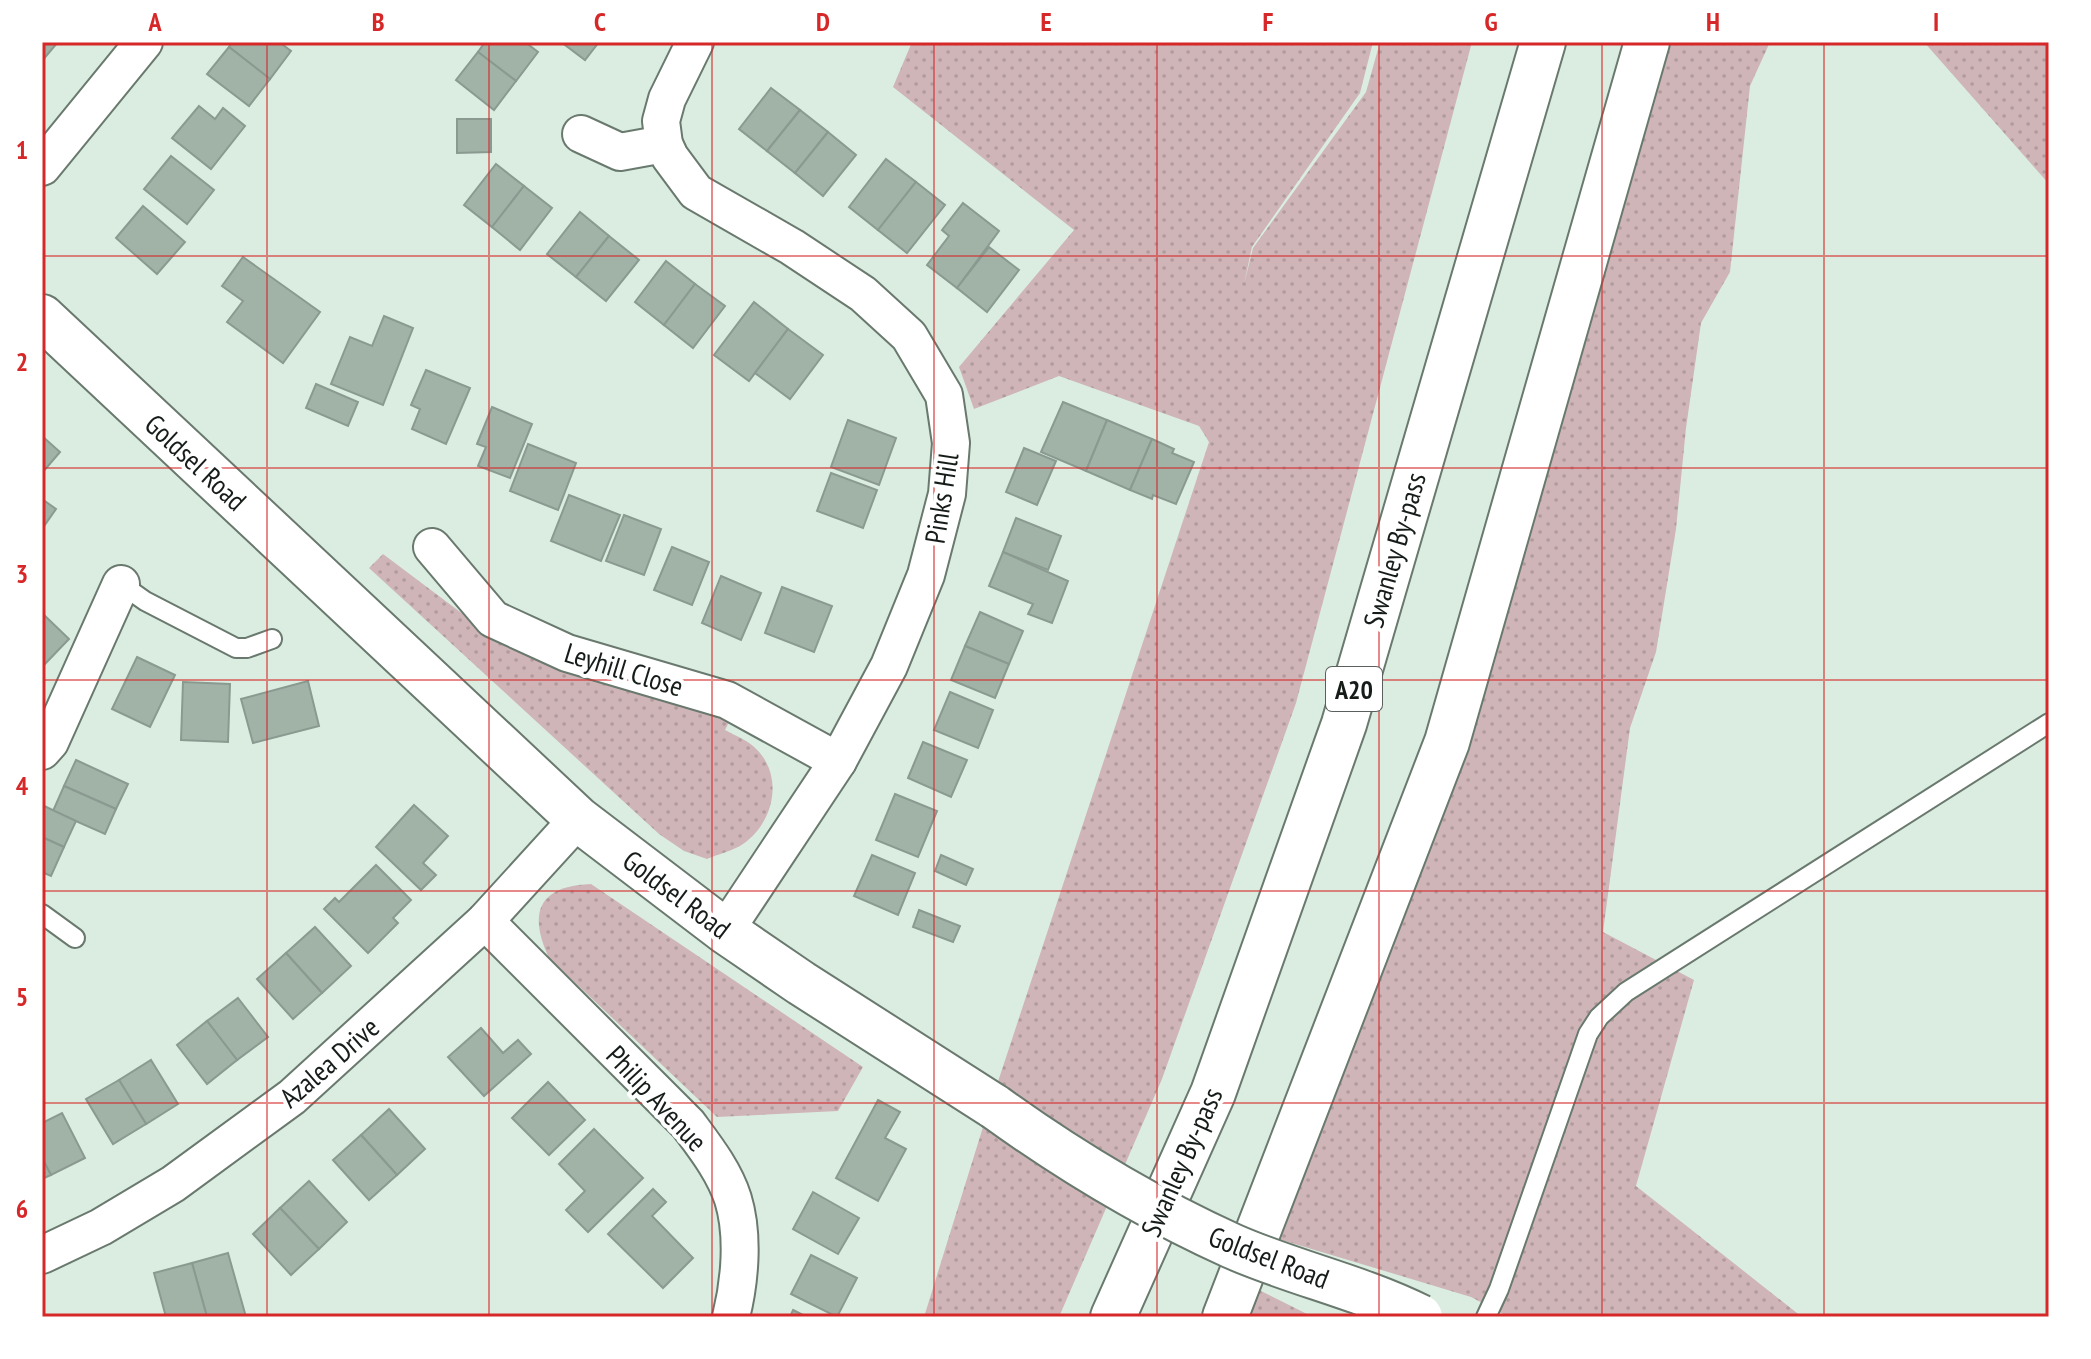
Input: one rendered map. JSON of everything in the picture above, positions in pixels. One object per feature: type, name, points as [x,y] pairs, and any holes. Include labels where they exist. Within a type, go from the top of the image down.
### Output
[{"type":"main road","name":"Swanley By-pass","points":[[1113,1317],[1213,1093],[1344,724],[1543,42]]},
{"type":"main road","points":[[1225,1317],[1447,742],[1647,42]]},
{"type":"main road","name":"Goldsel Road","points":[[42,317],[578,819],[725,931],[881,1036],[995,1107],[1069,1159],[1156,1209],[1233,1247],[1374,1296],[1420,1317]]},
{"type":"street","points":[[42,167],[144,42]]},
{"type":"street","points":[[581,134],[620,152],[664,144],[661,121],[667,99],[695,42]]},
{"type":"street","name":"Pinks Hill","points":[[664,144],[696,192],[792,247],[863,294],[909,336],[944,395],[951,443],[947,494],[926,575],[889,666],[838,761],[725,931]]},
{"type":"street","name":"Leyhill Close","points":[[432,547],[493,619],[567,653],[727,700],[838,761]]},
{"type":"street","points":[[42,751],[50,742],[121,584]]},
{"type":"street","name":"Azalea Drive","points":[[42,1255],[101,1227],[173,1184],[292,1097],[485,921],[578,819]]},
{"type":"street","name":"Philip Avenue","points":[[485,921],[688,1124],[714,1159],[733,1200],[739,1250],[738,1288],[731,1317]]},
{"type":"lane","points":[[121,584],[145,601],[236,648],[247,648],[272,639]]},
{"type":"lane","points":[[1486,1317],[1499,1289],[1582,1049],[1599,1017],[1626,992],[2049,723]]},
{"type":"lane","points":[[42,914],[75,938]]},
{"type":"shaded area","points":[[912,42],[1373,42],[1360,93],[1252,247],[1244,284],[1253,248],[1366,92],[1380,42],[1472,42],[1296,703],[1162,1079],[1059,1317],[924,1317],[983,1127],[1209,442],[1199,426],[1059,376],[974,409],[959,367],[1074,230],[893,87]]},
{"type":"shaded area","points":[[1650,42],[1770,42],[1750,86],[1730,272],[1701,323],[1676,529],[1656,652],[1630,728],[1603,932],[1694,980],[1636,1186],[1802,1317],[1509,1317],[1471,1297],[1262,1234],[1450,743]]},
{"type":"shaded area","points":[[1924,42],[2049,42],[2049,184]]},
{"type":"shaded area","points":[[383,554],[500,642],[731,718],[725,730],[753,746],[769,770],[772,797],[763,823],[743,844],[707,859],[684,851],[659,834],[369,568]]},
{"type":"shaded area","points":[[591,884],[863,1067],[838,1111],[717,1117],[549,958],[539,928],[542,905],[559,890]]},
{"type":"shaded area","points":[[1237,1279],[1313,1317],[1223,1317]]},
{"type":"building","points":[[42,42],[58,42],[42,61]]},
{"type":"building","points":[[232,42],[279,42],[291,51],[270,79],[229,47]]},
{"type":"building","points":[[485,42],[525,42],[538,52],[516,81],[478,52]]},
{"type":"building","points":[[561,42],[599,42],[585,60]]},
{"type":"building","points":[[229,47],[270,79],[249,106],[207,74]]},
{"type":"building","points":[[478,52],[516,81],[494,110],[456,80]]},
{"type":"building","points":[[771,88],[800,110],[767,151],[739,129]]},
{"type":"building","points":[[199,106],[215,119],[223,108],[245,126],[211,169],[172,138]]},
{"type":"building","points":[[800,110],[828,132],[795,173],[767,151]]},
{"type":"building","points":[[457,119],[491,119],[491,152],[457,153]]},
{"type":"building","points":[[828,132],[856,155],[823,196],[795,173]]},
{"type":"building","points":[[171,156],[214,190],[187,224],[144,189]]},
{"type":"building","points":[[886,159],[916,182],[878,230],[849,207]]},
{"type":"building","points":[[496,164],[524,186],[492,227],[464,205]]},
{"type":"building","points":[[916,182],[945,205],[907,253],[878,230]]},
{"type":"building","points":[[524,186],[552,208],[520,250],[492,227]]},
{"type":"building","points":[[963,203],[999,231],[957,288],[927,265],[949,236],[942,230]]},
{"type":"building","points":[[143,206],[185,242],[157,274],[116,238]]},
{"type":"building","points":[[580,212],[609,236],[576,277],[547,254]]},
{"type":"building","points":[[609,236],[639,260],[606,301],[576,277]]},
{"type":"building","points":[[989,247],[1019,270],[987,312],[957,288]]},
{"type":"building","points":[[243,257],[320,312],[283,363],[227,322],[243,301],[222,286]]},
{"type":"building","points":[[666,261],[695,284],[664,325],[635,302]]},
{"type":"building","points":[[695,284],[725,306],[693,348],[664,325]]},
{"type":"building","points":[[754,302],[788,329],[749,381],[714,355]]},
{"type":"building","points":[[384,316],[413,328],[383,405],[331,384],[350,337],[372,346]]},
{"type":"building","points":[[788,329],[823,355],[790,399],[755,373]]},
{"type":"building","points":[[426,370],[470,388],[446,444],[412,429],[420,409],[411,405]]},
{"type":"building","points":[[316,384],[358,402],[348,426],[306,408]]},
{"type":"building","points":[[1063,402],[1107,420],[1086,471],[1041,452]]},
{"type":"building","points":[[492,407],[532,424],[510,478],[478,466],[486,447],[477,444]]},
{"type":"building","points":[[848,420],[896,438],[879,485],[831,467]]},
{"type":"building","points":[[1107,420],[1152,439],[1130,490],[1086,471]]},
{"type":"building","points":[[42,436],[60,452],[42,473]]},
{"type":"building","points":[[1152,439],[1174,449],[1172,453],[1194,462],[1176,504],[1130,490]]},
{"type":"building","points":[[528,444],[576,463],[558,510],[510,491]]},
{"type":"building","points":[[1024,448],[1056,461],[1037,505],[1006,492]]},
{"type":"building","points":[[831,473],[877,490],[863,528],[817,511]]},
{"type":"building","points":[[569,495],[620,515],[601,561],[551,541]]},
{"type":"building","points":[[42,499],[56,509],[42,529]]},
{"type":"building","points":[[624,515],[661,529],[644,575],[606,561]]},
{"type":"building","points":[[1016,518],[1061,536],[1048,570],[1003,552]]},
{"type":"building","points":[[672,547],[709,562],[692,605],[654,590]]},
{"type":"building","points":[[1003,552],[1068,581],[1052,623],[1028,614],[1033,604],[989,586]]},
{"type":"building","points":[[721,576],[761,593],[741,640],[702,623]]},
{"type":"building","points":[[782,587],[832,606],[814,652],[765,633]]},
{"type":"building","points":[[980,612],[1023,631],[1009,664],[965,646]]},
{"type":"building","points":[[42,613],[69,639],[43,666],[42,665]]},
{"type":"building","points":[[965,646],[1009,664],[995,698],[951,680]]},
{"type":"building","points":[[137,657],[175,675],[150,727],[112,709]]},
{"type":"building","points":[[308,681],[319,726],[253,743],[241,699]]},
{"type":"building","points":[[183,682],[230,684],[228,742],[181,740]]},
{"type":"building","points":[[950,692],[993,710],[978,748],[934,730]]},
{"type":"building","points":[[923,742],[967,760],[951,797],[908,778]]},
{"type":"building","points":[[76,760],[128,784],[116,809],[64,786]]},
{"type":"building","points":[[64,786],[116,809],[105,834],[53,811]]},
{"type":"building","points":[[895,794],[937,811],[918,857],[876,840]]},
{"type":"building","points":[[42,805],[76,821],[64,847],[42,837]]},
{"type":"building","points":[[414,805],[448,836],[423,863],[436,875],[421,890],[376,847]]},
{"type":"building","points":[[42,837],[64,847],[51,876],[42,872]]},
{"type":"building","points":[[872,855],[915,873],[898,915],[854,896]]},
{"type":"building","points":[[941,855],[973,869],[966,885],[935,871]]},
{"type":"building","points":[[376,865],[411,900],[393,918],[398,923],[368,953],[324,909],[335,898],[339,902]]},
{"type":"building","points":[[919,910],[960,926],[953,942],[913,927]]},
{"type":"building","points":[[315,927],[351,966],[322,993],[286,953]]},
{"type":"building","points":[[286,953],[322,993],[293,1019],[257,979]]},
{"type":"building","points":[[238,998],[268,1037],[237,1060],[207,1021]]},
{"type":"building","points":[[207,1021],[237,1060],[207,1084],[177,1045]]},
{"type":"building","points":[[481,1028],[503,1053],[518,1040],[531,1054],[484,1096],[448,1057]]},
{"type":"building","points":[[151,1060],[178,1104],[146,1124],[119,1080]]},
{"type":"building","points":[[119,1080],[146,1124],[113,1144],[86,1099]]},
{"type":"building","points":[[548,1082],[585,1120],[549,1155],[512,1118]]},
{"type":"building","points":[[878,1100],[900,1112],[885,1138],[906,1149],[878,1201],[836,1178]]},
{"type":"building","points":[[389,1109],[425,1149],[397,1175],[361,1135]]},
{"type":"building","points":[[62,1113],[85,1158],[51,1175],[42,1158],[42,1123]]},
{"type":"building","points":[[594,1129],[643,1178],[588,1232],[566,1210],[585,1191],[559,1164]]},
{"type":"building","points":[[361,1135],[397,1175],[369,1200],[333,1160]]},
{"type":"building","points":[[42,1158],[51,1175],[42,1179]]},
{"type":"building","points":[[309,1181],[347,1222],[319,1249],[280,1208]]},
{"type":"building","points":[[653,1189],[666,1202],[652,1216],[693,1258],[663,1288],[608,1234]]},
{"type":"building","points":[[813,1192],[859,1218],[838,1254],[793,1229]]},
{"type":"building","points":[[280,1208],[319,1249],[291,1275],[253,1234]]},
{"type":"building","points":[[228,1253],[246,1317],[207,1317],[192,1263]]},
{"type":"building","points":[[811,1255],[857,1278],[837,1317],[791,1294]]},
{"type":"building","points":[[192,1263],[207,1317],[166,1317],[154,1273]]},
{"type":"building","points":[[793,1310],[807,1317],[790,1317]]}]
